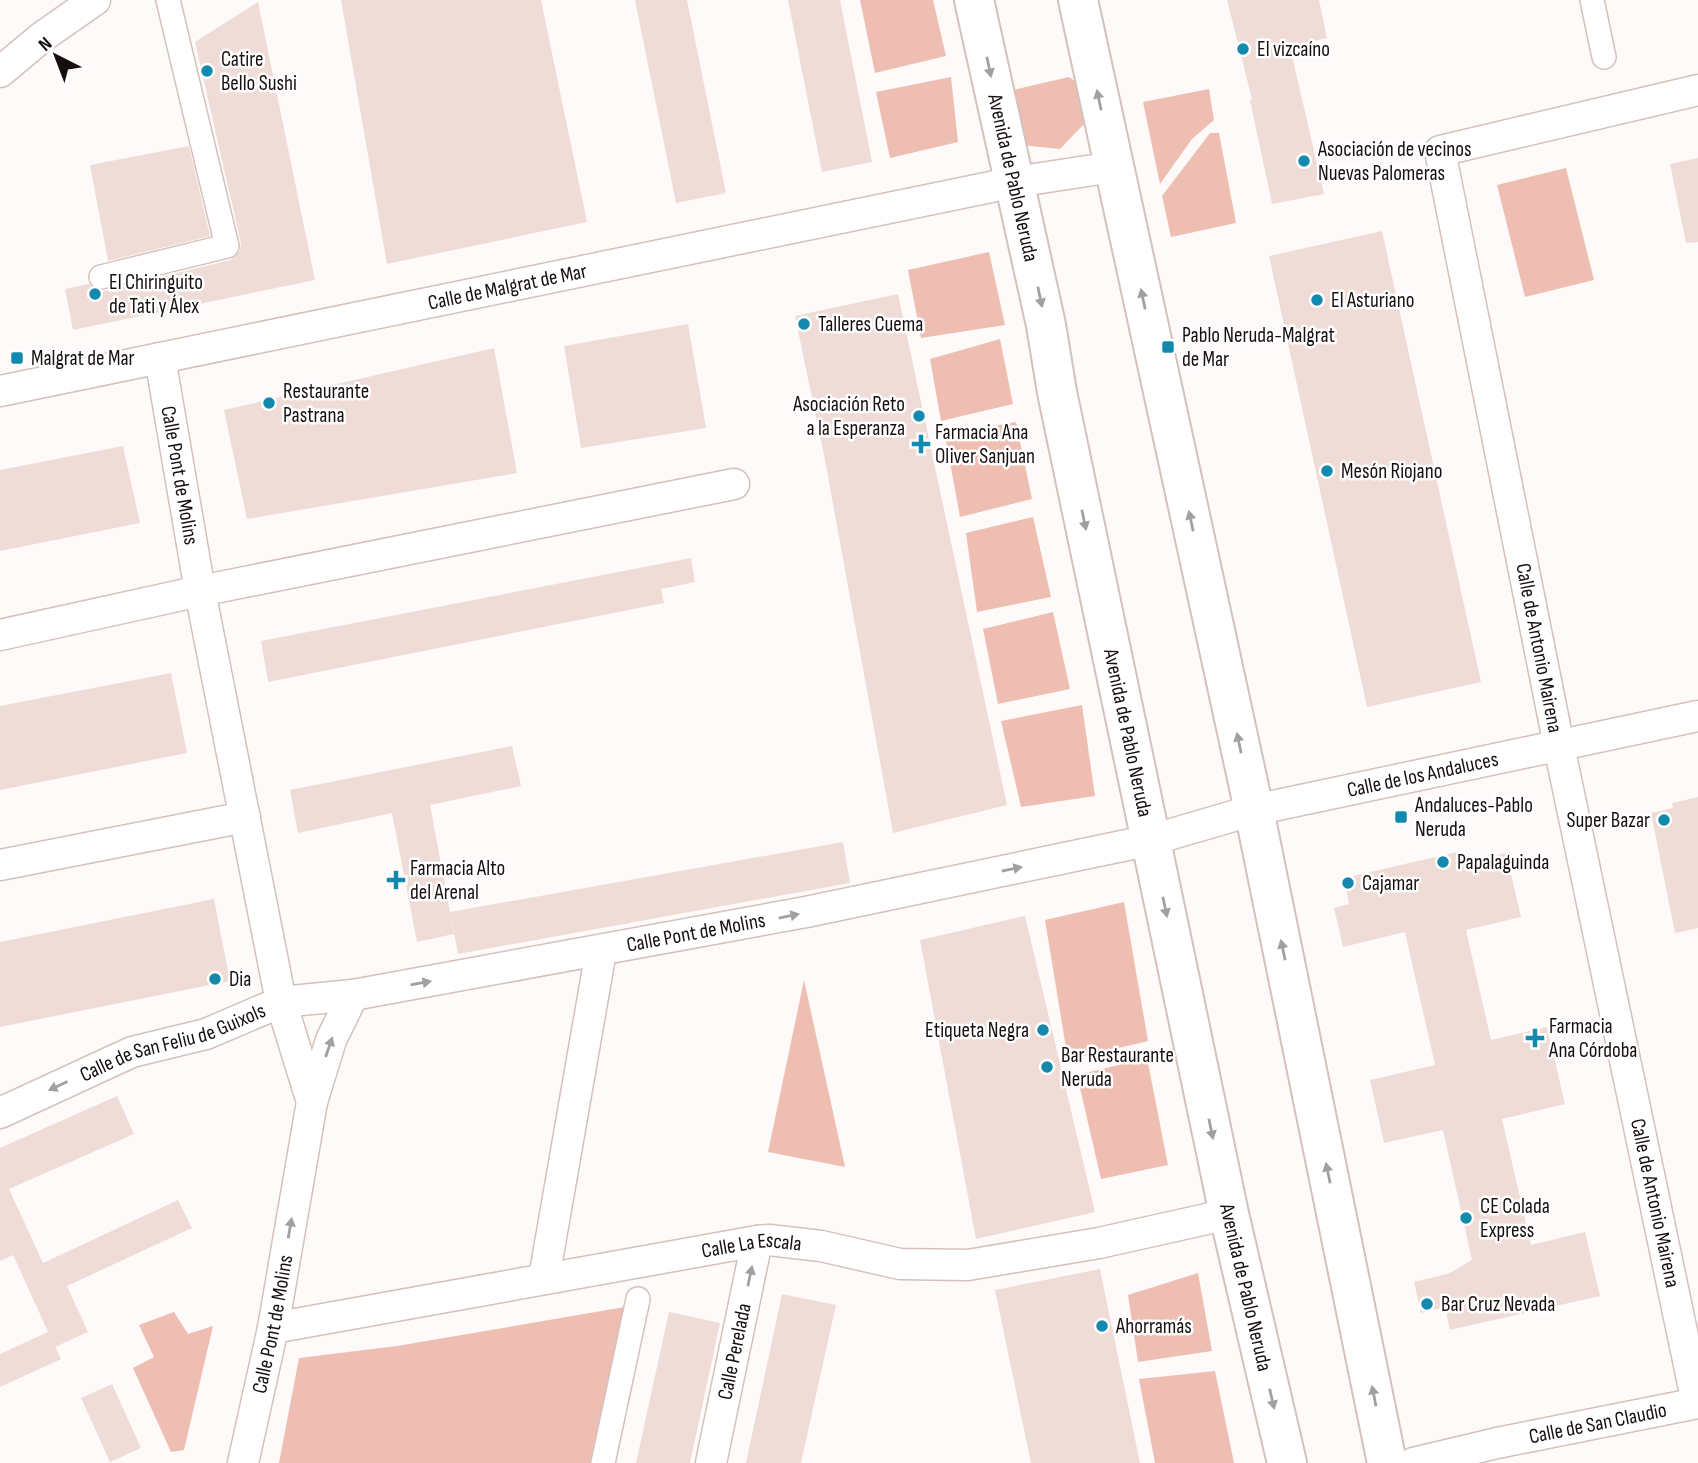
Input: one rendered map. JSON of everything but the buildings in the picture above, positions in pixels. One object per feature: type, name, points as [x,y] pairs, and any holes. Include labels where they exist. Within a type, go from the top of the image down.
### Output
[{"type":"main road","name":"Avenida de Pablo Neruda","points":[[974,0],[1015,182],[1229,1214],[1287,1463]]},
{"type":"main road","points":[[1078,0],[1254,810],[1387,1463]]},
{"type":"street","points":[[42,37],[60,0]]},
{"type":"street","points":[[0,72],[42,37],[95,0]]},
{"type":"street","points":[[101,276],[227,246],[168,0]]},
{"type":"street","points":[[1592,0],[1604,57]]},
{"type":"street","name":"Calle de Antonio Mairena","points":[[1698,90],[1440,151],[1559,746],[1698,1403]]},
{"type":"street","name":"Calle de Malgrat de Mar","points":[[0,390],[1015,182],[1113,167]]},
{"type":"street","name":"Calle Pont de Molins","points":[[160,358],[200,591],[281,1002],[312,1102]]},
{"type":"street","points":[[0,635],[200,591],[734,484]]},
{"type":"street","name":"Calle de los Andaluces","points":[[1151,840],[1254,810],[1698,716]]},
{"type":"street","points":[[0,865],[245,817]]},
{"type":"street","name":"Calle Pont de Molins","points":[[243,1463],[273,1328],[312,1102],[331,1040],[353,995],[806,912],[1151,840]]},
{"type":"street","points":[[544,1278],[601,951]]},
{"type":"street","name":"Calle de San Feliu de Guixols","points":[[0,1113],[132,1052],[206,1034],[281,1002],[353,995]]},
{"type":"street","name":"Calle La Escala","points":[[273,1328],[757,1241],[821,1246],[900,1264],[968,1265],[1099,1243],[1229,1214]]},
{"type":"street","name":"Calle Perelada","points":[[711,1463],[757,1241]]},
{"type":"street","points":[[603,1463],[638,1299]]},
{"type":"street","name":"Calle de San Claudio","points":[[1413,1463],[1499,1453],[1698,1403]]},
{"type":"shaded area","points":[[860,0],[933,0],[946,56],[875,73]]},
{"type":"shaded area","points":[[951,77],[958,142],[890,158],[876,92]]},
{"type":"shaded area","points":[[1069,77],[1079,84],[1085,123],[1060,149],[1020,145],[1009,91]]},
{"type":"shaded area","points":[[1209,89],[1214,120],[1192,139],[1160,184],[1143,102]]},
{"type":"shaded area","points":[[1210,133],[1219,133],[1236,223],[1171,237],[1162,196]]},
{"type":"shaded area","points":[[1566,168],[1594,280],[1525,297],[1497,185]]},
{"type":"shaded area","points":[[989,252],[1005,325],[921,338],[908,270]]},
{"type":"shaded area","points":[[1000,339],[1013,404],[941,421],[930,359]]},
{"type":"shaded area","points":[[1016,422],[1032,499],[960,517],[945,435]]},
{"type":"shaded area","points":[[1033,517],[1051,597],[977,612],[966,533]]},
{"type":"shaded area","points":[[1053,612],[1070,689],[998,704],[983,629]]},
{"type":"shaded area","points":[[1082,705],[1095,796],[1021,807],[1001,721]]},
{"type":"shaded area","points":[[1124,902],[1148,1041],[1068,1060],[1045,920]]},
{"type":"shaded area","points":[[804,980],[845,1167],[768,1152]]},
{"type":"shaded area","points":[[1147,1058],[1168,1165],[1101,1179],[1077,1075]]},
{"type":"shaded area","points":[[1198,1273],[1212,1351],[1138,1362],[1128,1295]]},
{"type":"shaded area","points":[[648,1303],[612,1463],[279,1463],[299,1358],[397,1346]]},
{"type":"shaded area","points":[[174,1312],[188,1334],[213,1326],[184,1450],[171,1452],[133,1368],[154,1357],[139,1325]]},
{"type":"shaded area","points":[[1215,1371],[1234,1463],[1155,1463],[1139,1379]]},
{"type":"place","name":"El vizcaíno","points":[[1243,49]]},
{"type":"place","name":"Catire Bello Sushi","points":[[207,71]]},
{"type":"place","name":"Asociación de vecinos Nuevas Palomeras","points":[[1304,161]]},
{"type":"place","name":"El Chiringuito de Tati y Álex","points":[[95,294]]},
{"type":"place","name":"El Asturiano","points":[[1317,300]]},
{"type":"place","name":"Talleres Cuema","points":[[804,324]]},
{"type":"place","name":"Pablo Neruda-Malgrat de Mar","points":[[1168,347]]},
{"type":"place","name":"Malgrat de Mar","points":[[17,358]]},
{"type":"place","name":"Restaurante Pastrana","points":[[269,403]]},
{"type":"place","name":"Asociación Reto a la Esperanza","points":[[919,416]]},
{"type":"place","name":"Farmacia Ana Oliver Sanjuan","points":[[921,444]]},
{"type":"place","name":"Mesón Riojano","points":[[1327,471]]},
{"type":"place","name":"Andaluces-Pablo Neruda","points":[[1401,817]]},
{"type":"place","name":"Super Bazar","points":[[1664,820]]},
{"type":"place","name":"Papalaguinda","points":[[1443,862]]},
{"type":"place","name":"Farmacia Alto del Arenal","points":[[396,880]]},
{"type":"place","name":"Cajamar","points":[[1348,883]]},
{"type":"place","name":"Dia","points":[[215,979]]},
{"type":"place","name":"Etiqueta Negra","points":[[1043,1030]]},
{"type":"place","name":"Farmacia Ana Córdoba","points":[[1535,1038]]},
{"type":"place","name":"Bar Restaurante Neruda","points":[[1047,1067]]},
{"type":"place","name":"CE Colada Express","points":[[1466,1218]]},
{"type":"place","name":"Bar Cruz Nevada","points":[[1427,1304]]},
{"type":"place","name":"Ahorramás","points":[[1102,1326]]}]
